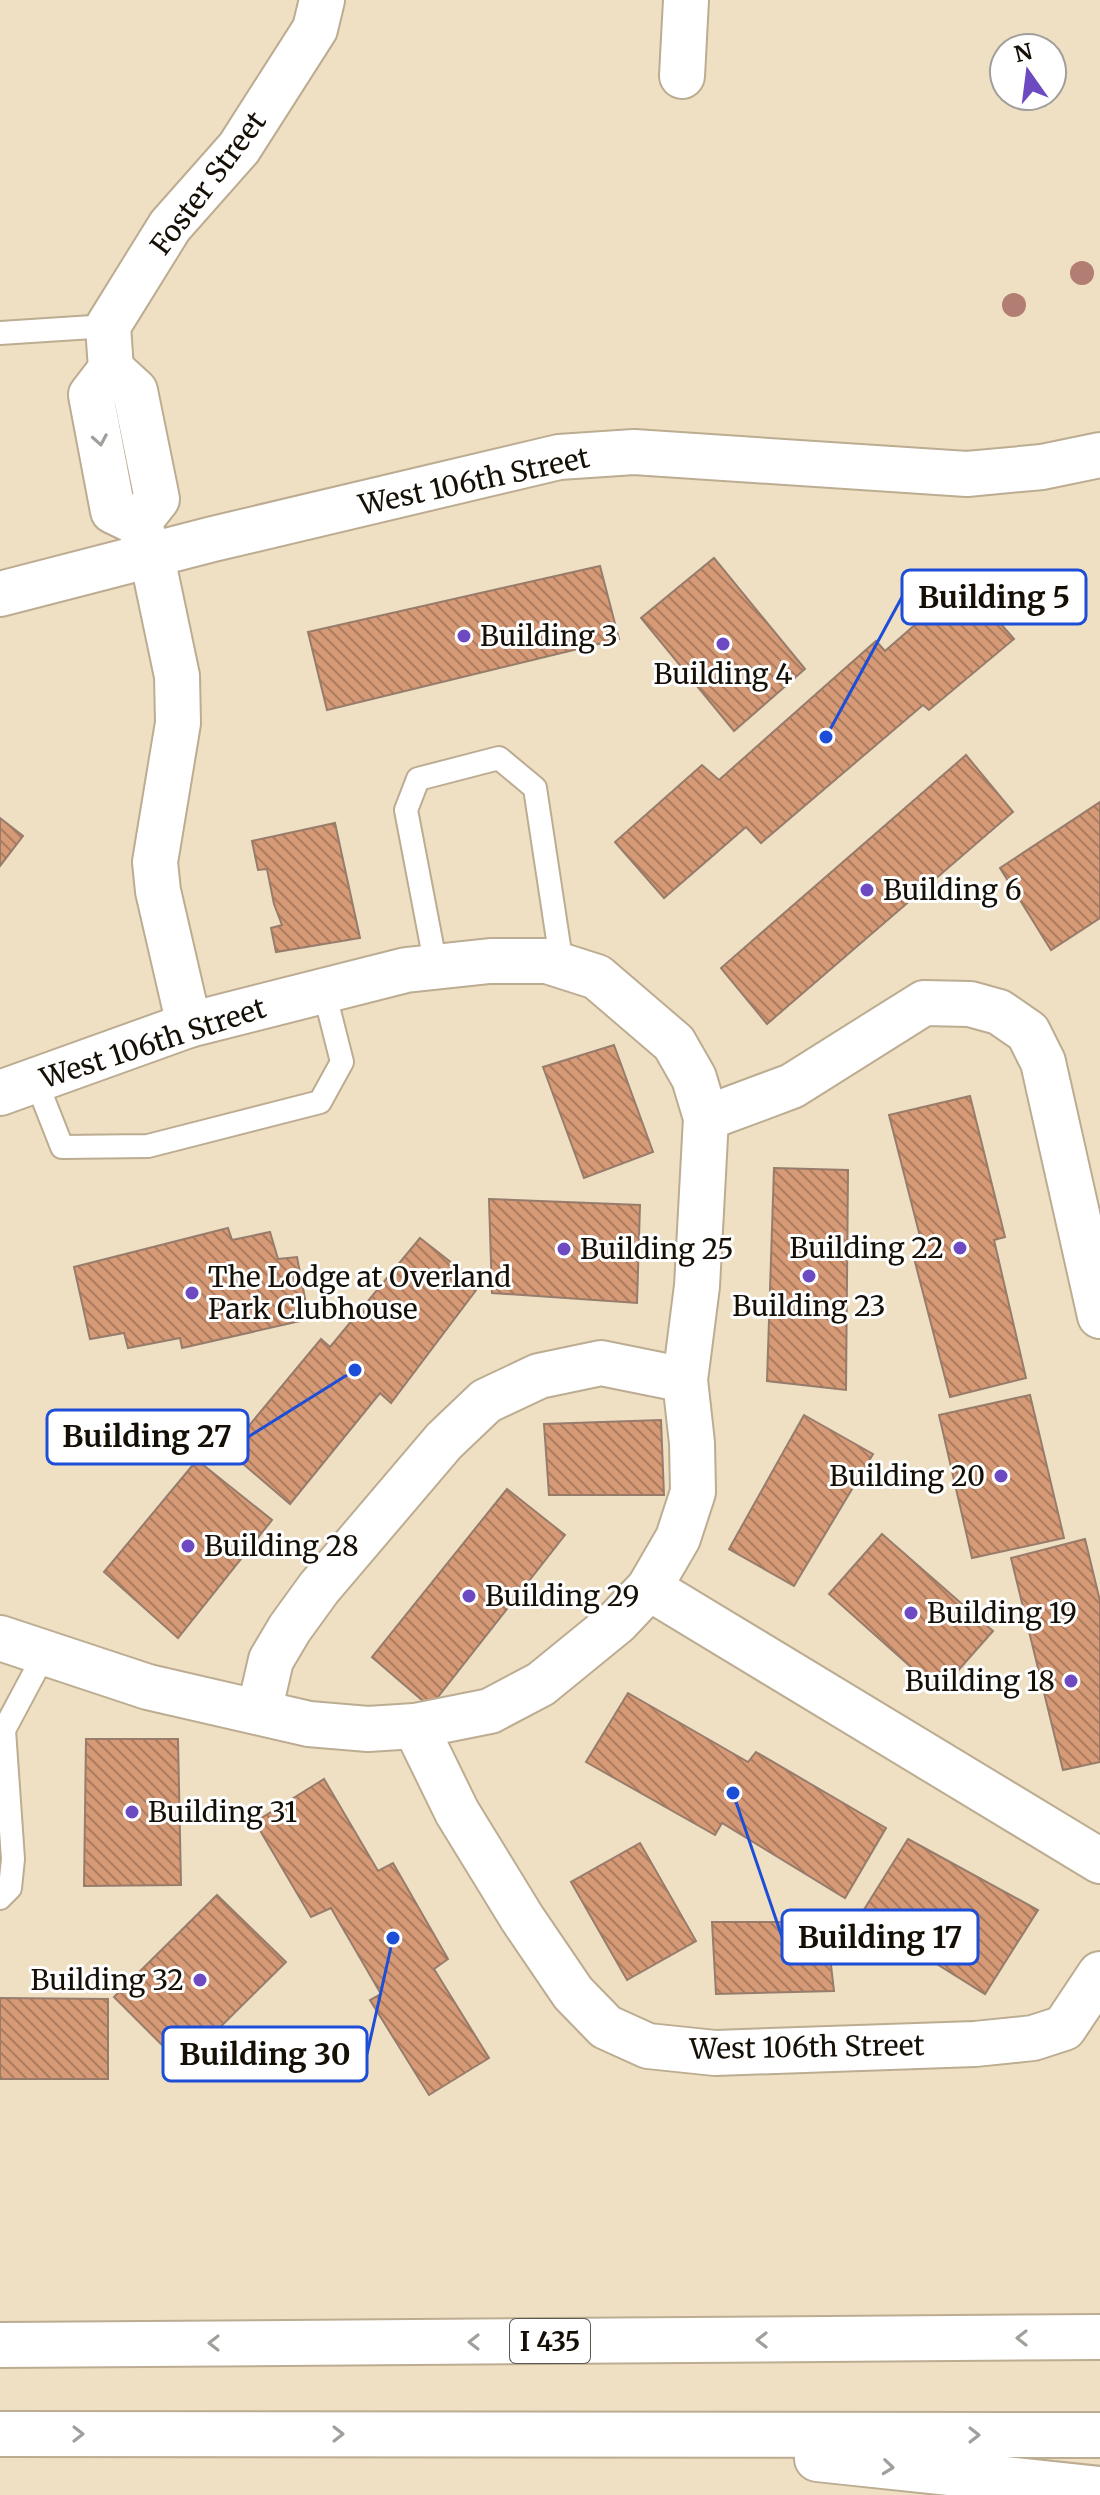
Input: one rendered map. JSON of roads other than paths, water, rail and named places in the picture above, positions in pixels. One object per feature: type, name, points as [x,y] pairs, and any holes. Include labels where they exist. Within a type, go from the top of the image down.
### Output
[{"type":"main road","name":"Foster Street","points":[[108,326],[170,226],[239,148],[315,29],[322,0]]},
{"type":"main road","points":[[682,76],[686,0]]},
{"type":"main road","points":[[108,326],[111,369],[135,391],[157,499],[145,540],[177,676],[178,723],[155,862],[158,891],[189,1025]]},
{"type":"main road","name":"West 106th Street","points":[[0,594],[145,540],[213,539],[559,457],[634,452],[967,474],[1042,467],[1100,455]]},
{"type":"main road","name":"West 106th Street","points":[[0,1638],[148,1687],[309,1724],[368,1729],[415,1726],[490,1711],[541,1684],[617,1622],[649,1588],[678,1538],[693,1492],[692,1443],[685,1380],[697,1286],[706,1118],[694,1078],[674,1043],[597,977],[547,961],[490,961],[406,970],[189,1025],[18,1087]]},
{"type":"main road","points":[[706,1118],[792,1086],[924,1003],[970,1004],[999,1012],[1028,1032],[1043,1062],[1100,1316]]},
{"type":"main road","points":[[259,1712],[271,1660],[311,1598],[444,1441],[486,1401],[539,1376],[601,1363],[685,1380]]},
{"type":"main road","points":[[649,1588],[1100,1861]]},
{"type":"main road","name":"West 106th Street","points":[[415,1726],[457,1812],[522,1918],[573,1993],[606,2027],[648,2046],[715,2053],[975,2044],[1033,2038],[1064,2028],[1100,1974]]},
{"type":"main road","name":"I 435","points":[[0,2345],[1100,2337]]},
{"type":"main road","points":[[0,2434],[1100,2435]]},
{"type":"main road","points":[[588,2434],[1100,2489]]},
{"type":"lane","points":[[0,333],[108,326]]},
{"type":"lane","points":[[436,967],[406,810],[418,779],[499,758],[535,788],[562,966]]},
{"type":"lane","points":[[18,1087],[62,1147],[148,1146],[320,1102],[342,1062],[324,991]]},
{"type":"lane","points":[[0,1898],[10,1888],[13,1859],[2,1730],[45,1653]]},
{"type":"place","name":"Building 3","points":[[464,636]]},
{"type":"place","name":"Building 4","points":[[723,644]]},
{"type":"place","name":"Building 5","points":[[826,737]]},
{"type":"place","name":"Building 6","points":[[867,890]]},
{"type":"place","name":"Building 22","points":[[960,1248]]},
{"type":"place","name":"Building 25","points":[[564,1249]]},
{"type":"place","name":"Building 23","points":[[809,1276]]},
{"type":"place","name":"The Lodge at Overland Park Clubhouse","points":[[192,1293]]},
{"type":"place","name":"Building 27","points":[[355,1370]]},
{"type":"place","name":"Building 20","points":[[1001,1476]]},
{"type":"place","name":"Building 28","points":[[188,1546]]},
{"type":"place","name":"Building 29","points":[[469,1596]]},
{"type":"place","name":"Building 19","points":[[911,1613]]},
{"type":"place","name":"Building 18","points":[[1071,1681]]},
{"type":"place","name":"Building 17","points":[[733,1793]]},
{"type":"place","name":"Building 31","points":[[132,1812]]},
{"type":"place","name":"Building 30","points":[[393,1938]]},
{"type":"place","name":"Building 32","points":[[200,1980]]}]
